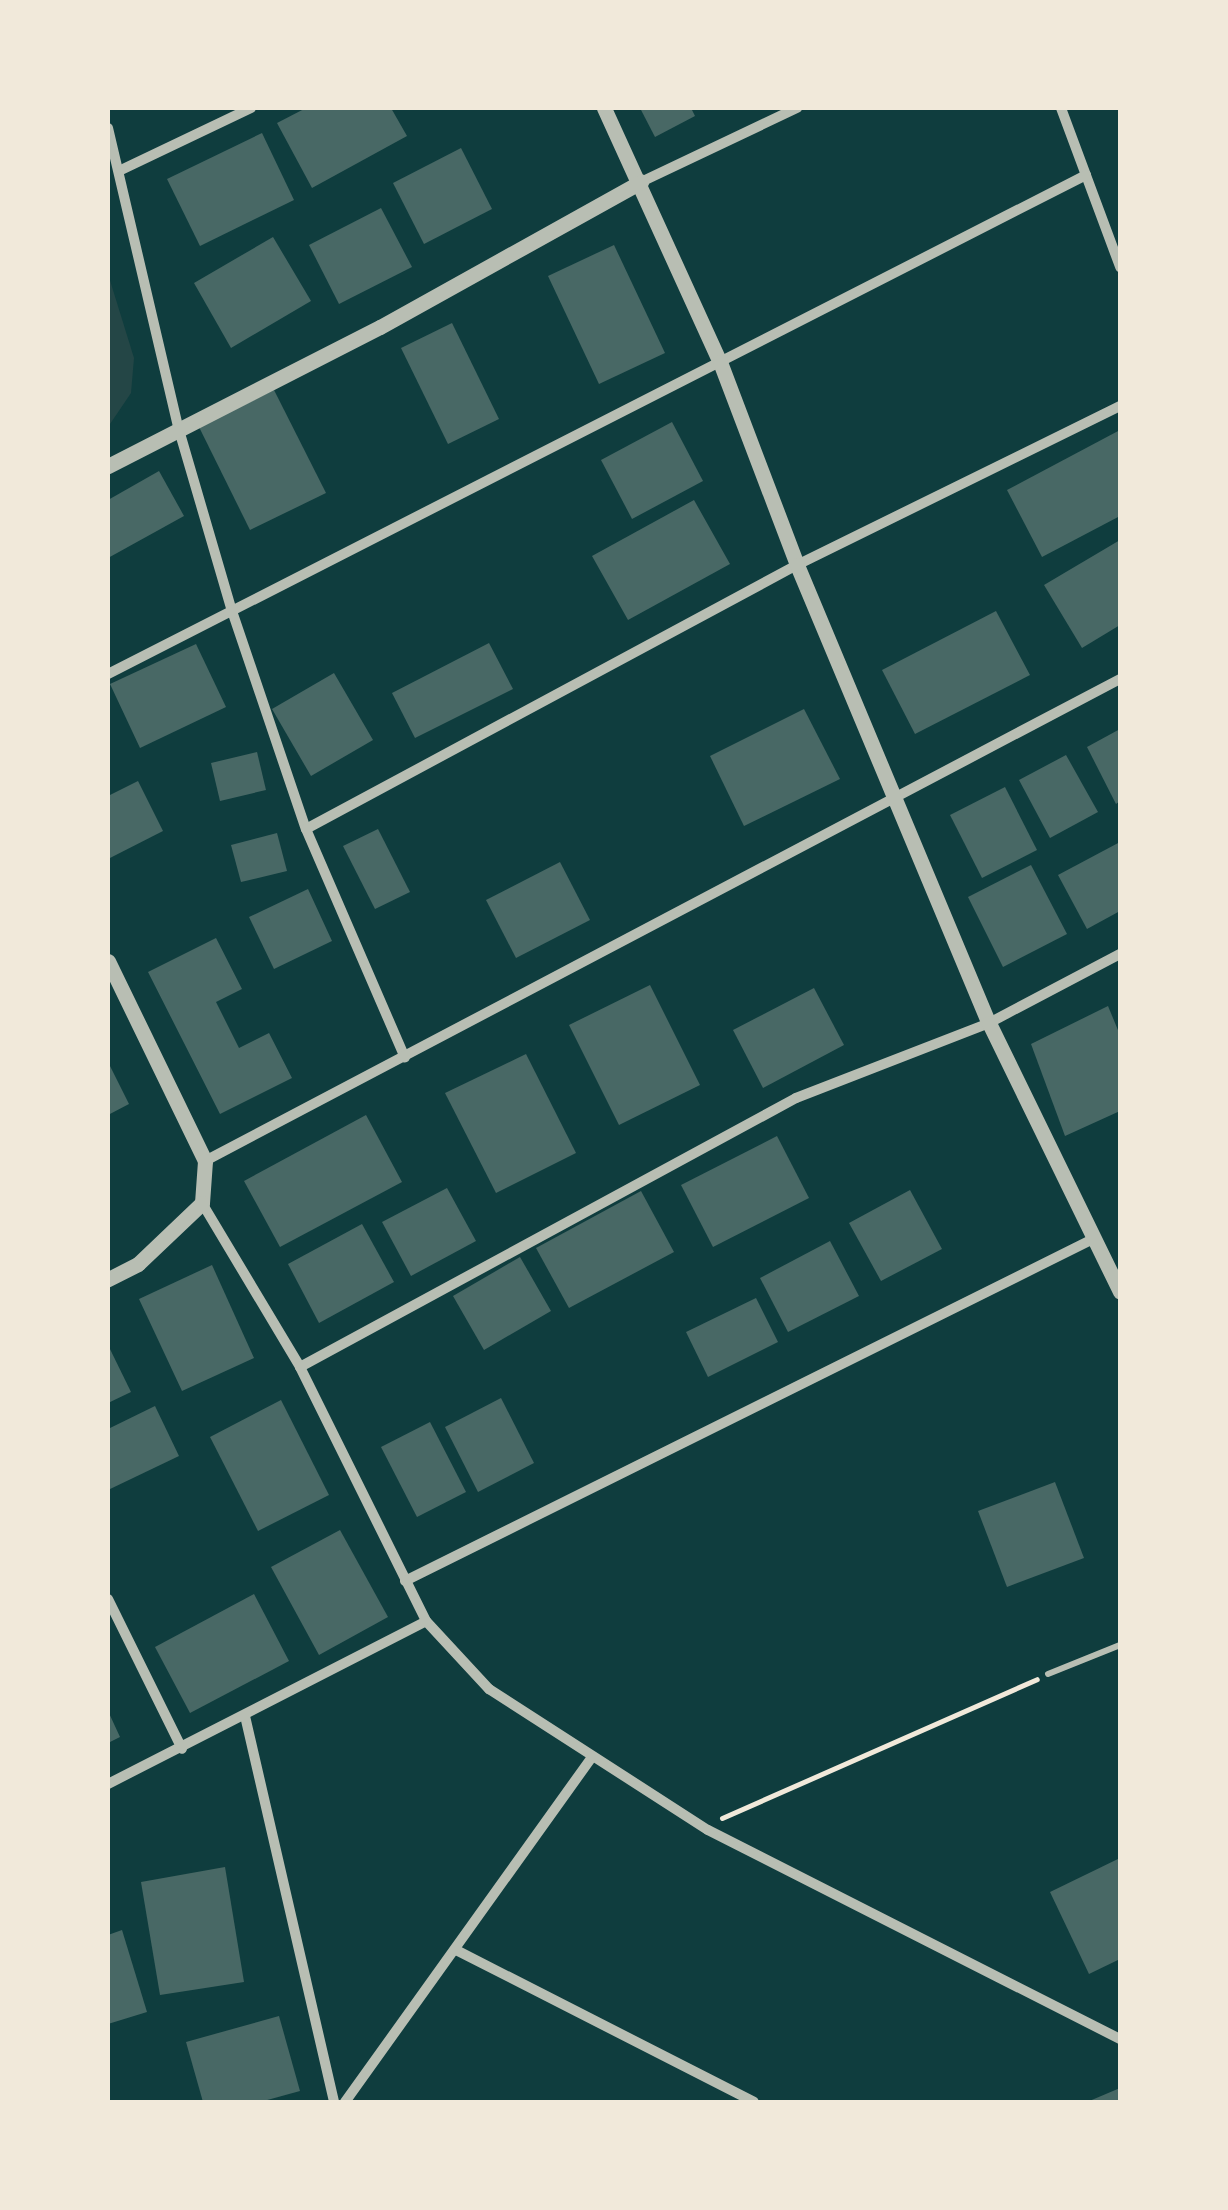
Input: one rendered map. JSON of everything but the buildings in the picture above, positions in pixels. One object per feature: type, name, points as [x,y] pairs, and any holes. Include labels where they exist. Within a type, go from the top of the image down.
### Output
[{"type":"street","points":[[122,170],[251,108]]},
{"type":"street","points":[[604,108],[642,182],[720,362],[796,565],[989,1022],[1091,1240],[1120,1292]]},
{"type":"street","points":[[108,466],[642,182],[798,108]]},
{"type":"street","points":[[1061,108],[1120,267]]},
{"type":"street","points":[[108,128],[122,170],[179,430],[231,608],[306,829],[406,1058]]},
{"type":"street","points":[[108,674],[1086,175]]},
{"type":"street","points":[[306,829],[796,565],[1120,406]]},
{"type":"street","points":[[205,1161],[1120,680]]},
{"type":"street","points":[[300,1367],[778,1107],[989,1022],[1120,954]]},
{"type":"street","points":[[108,962],[112,982],[205,1161],[202,1203],[300,1367],[426,1621],[489,1690],[708,1830],[1120,2038]]},
{"type":"street","points":[[108,1280],[138,1264],[202,1203]]},
{"type":"street","points":[[405,1581],[1091,1240]]},
{"type":"street","points":[[108,1599],[182,1750]]},
{"type":"street","points":[[108,1784],[182,1750],[426,1621]]},
{"type":"street","points":[[245,1716],[334,2102]]},
{"type":"street","points":[[345,2102],[458,1951],[591,1758]]},
{"type":"street","points":[[458,1951],[754,2102]]},
{"type":"lane","points":[[1048,1674],[1120,1645]]},
{"type":"path","points":[[708,1830],[726,1815],[1048,1674]]},
{"type":"shaded area","points":[[108,274],[134,358],[131,393],[108,427]]}]
